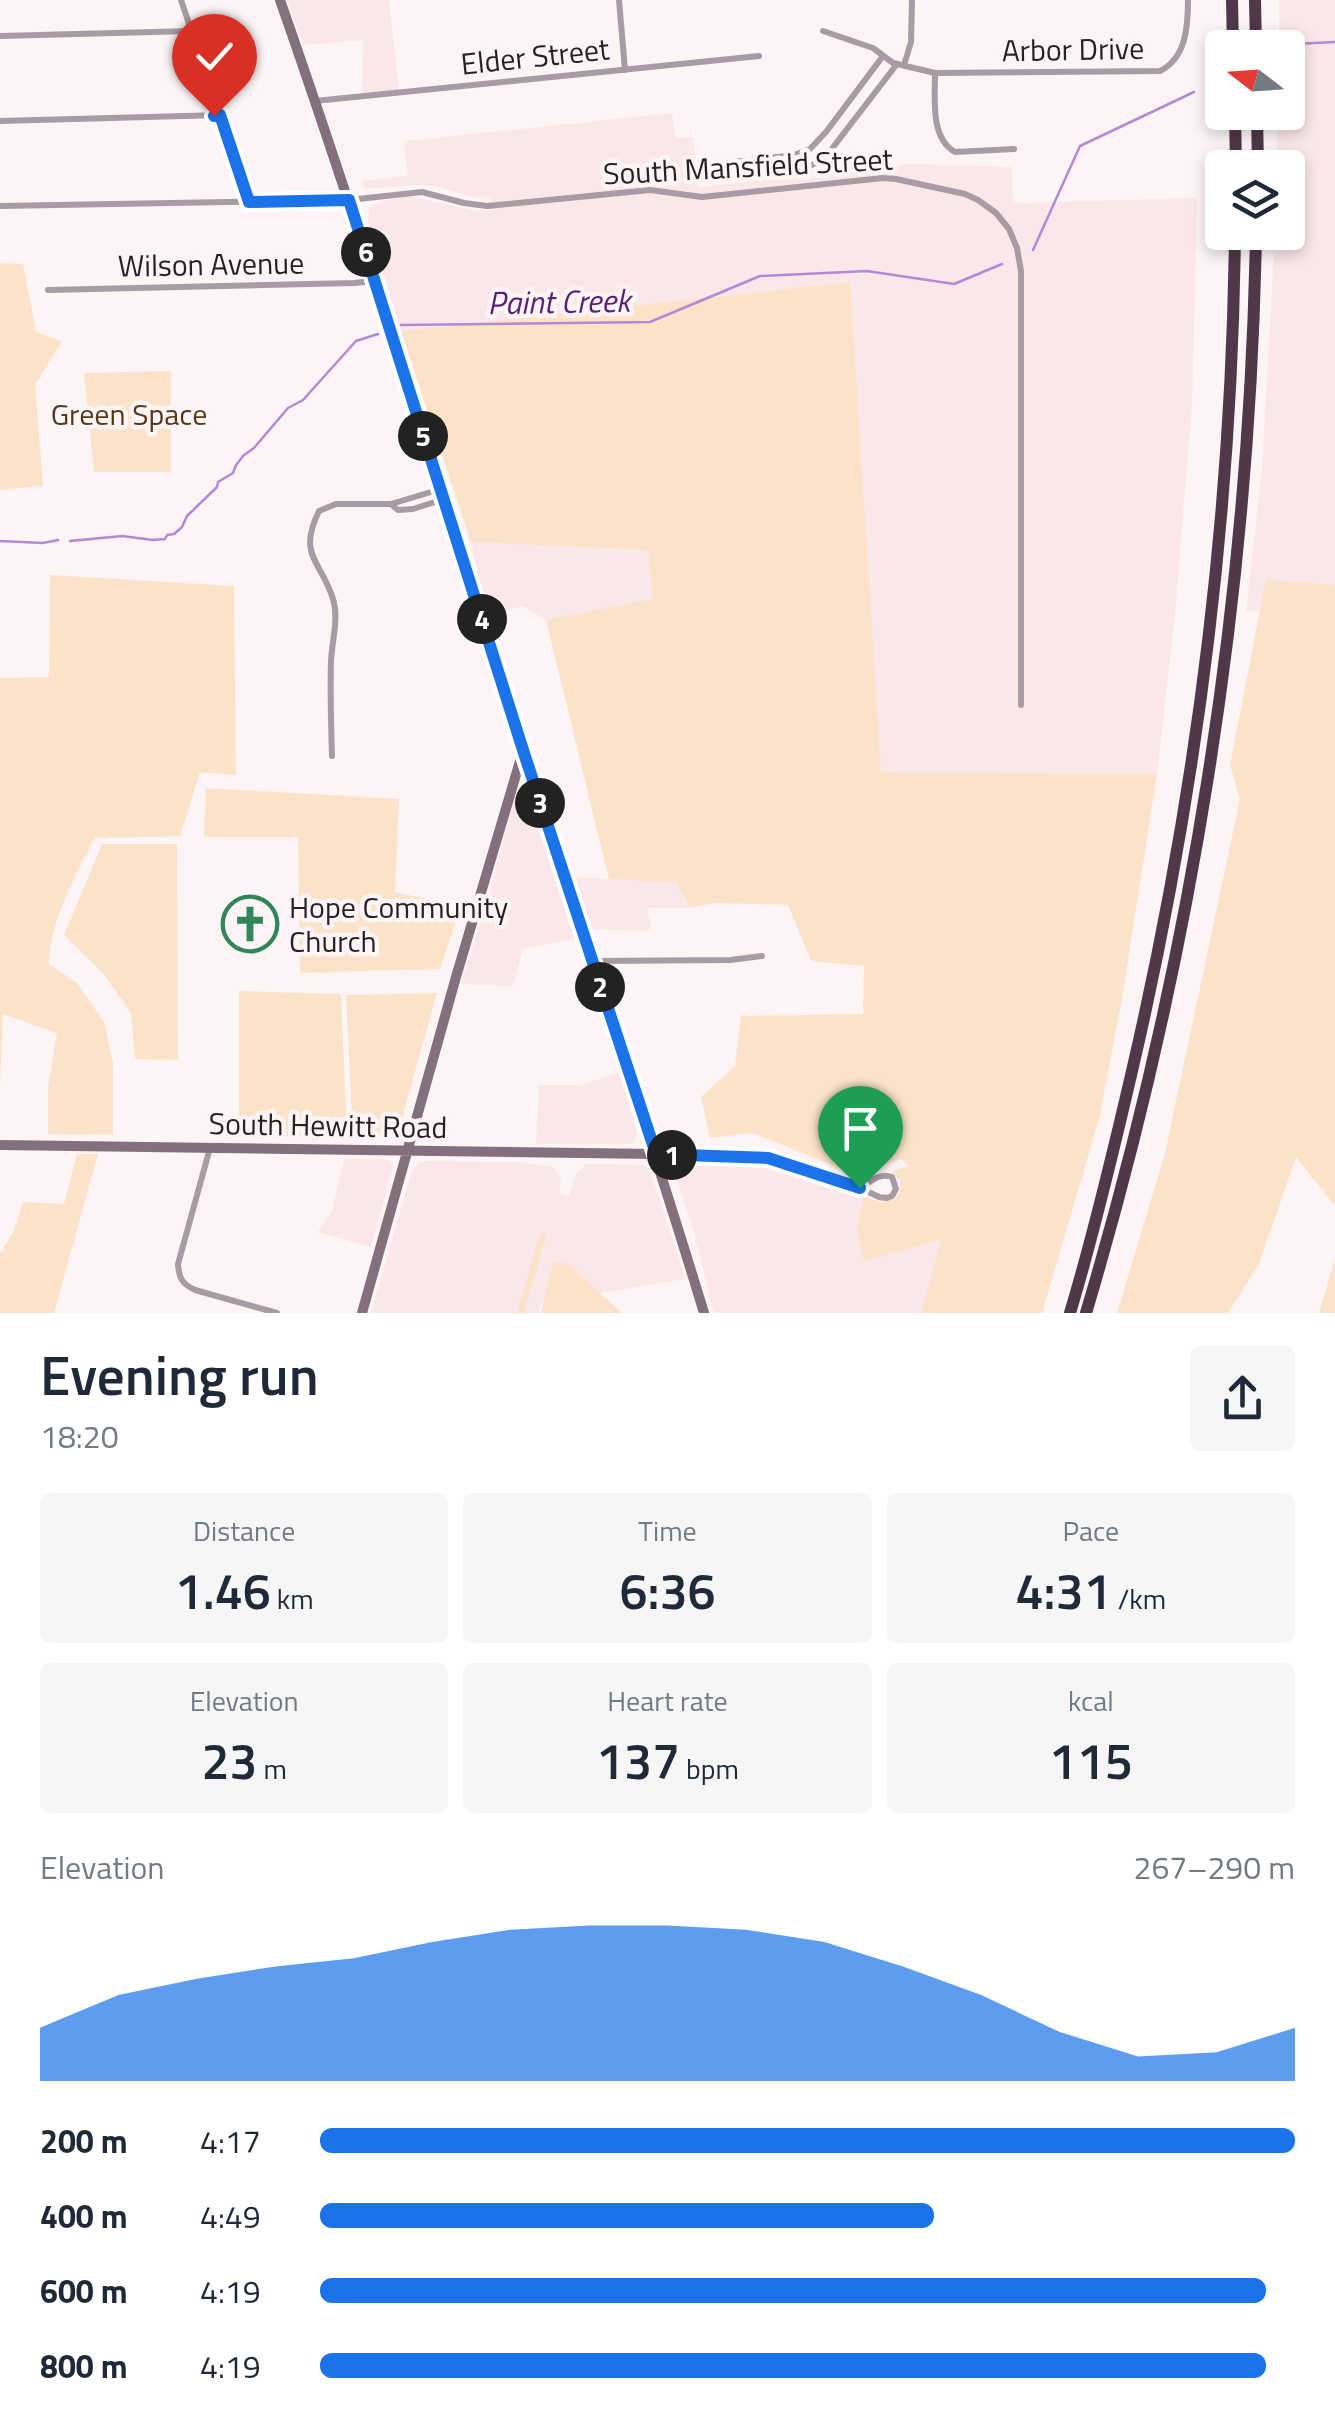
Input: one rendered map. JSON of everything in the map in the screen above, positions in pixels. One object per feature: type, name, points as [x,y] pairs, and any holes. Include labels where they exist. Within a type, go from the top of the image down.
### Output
[{"type":"highway","points":[[1232,0],[1233,30]]},
{"type":"highway","points":[[1255,0],[1256,30]]},
{"type":"highway","points":[[1067,1313],[1079,1282],[1146,1014],[1194,759],[1218,556],[1233,340],[1235,250]]},
{"type":"highway","points":[[1086,1313],[1158,1033],[1198,838],[1240,522],[1255,250]]},
{"type":"main road","points":[[280,0],[349,200],[704,1313]]},
{"type":"main road","points":[[362,1313],[523,750]]},
{"type":"main road","name":"South Hewitt Road","points":[[0,1145],[656,1154]]},
{"type":"street","points":[[181,0],[249,202]]},
{"type":"street","points":[[618,0],[625,70]]},
{"type":"street","points":[[884,56],[810,149],[794,155],[716,164],[716,175],[722,178],[801,170],[824,159],[900,64],[910,42],[912,0]]},
{"type":"street","name":"Arbor Drive","points":[[934,74],[1160,71],[1171,65],[1188,30],[1188,0]]},
{"type":"street","points":[[0,36],[191,31]]},
{"type":"street","points":[[823,31],[934,74],[934,112],[948,149],[1014,150]]},
{"type":"street","name":"Elder Street","points":[[315,101],[759,56]]},
{"type":"street","points":[[0,121],[220,115]]},
{"type":"street","name":"South Mansfield Street","points":[[0,206],[349,200],[422,192],[488,206],[650,190],[702,197],[883,178],[978,200],[1009,229],[1020,270],[1022,705]]},
{"type":"street","name":"Wilson Avenue","points":[[48,290],[374,281]]},
{"type":"street","points":[[332,756],[330,668],[335,618],[333,599],[313,560],[311,528],[319,511],[336,504],[391,504],[442,494]]},
{"type":"street","points":[[591,961],[730,960],[762,956]]},
{"type":"street","points":[[210,1148],[178,1264],[180,1280],[195,1290],[276,1313]]},
{"type":"street","points":[[656,1154],[768,1158],[886,1198],[896,1189],[892,1177],[886,1175],[860,1188]]},
{"type":"shaded area","points":[[287,0],[389,0],[399,90],[362,94],[363,40],[303,45]]},
{"type":"shaded area","points":[[1279,0],[1335,0],[1335,612],[1246,611],[1262,469],[1274,250],[1305,250],[1305,150],[1277,150],[1278,130],[1305,130],[1305,30],[1279,30]]},
{"type":"shaded area","points":[[672,113],[675,138],[693,137],[699,187],[910,164],[1012,167],[1013,203],[1197,198],[1192,404],[1157,774],[881,773],[850,282],[401,331],[368,222],[369,208],[381,201],[411,196],[475,211],[492,210],[490,198],[435,186],[365,189],[362,181],[408,176],[404,141]]},
{"type":"shaded area","points":[[471,542],[648,550],[654,599],[546,620],[523,606],[487,615]]},
{"type":"shaded area","points":[[525,793],[531,800],[577,938],[523,949],[513,986],[461,984],[513,801]]},
{"type":"shaded area","points":[[572,877],[678,883],[690,908],[647,908],[652,931],[589,929]]},
{"type":"shaded area","points":[[620,1072],[637,1133],[632,1144],[536,1144],[539,1085],[581,1085]]},
{"type":"shaded area","points":[[344,1159],[383,1159],[393,1167],[371,1247],[318,1232],[332,1211]]},
{"type":"shaded area","points":[[419,1162],[548,1166],[561,1178],[559,1193],[569,1196],[576,1174],[586,1164],[644,1165],[650,1170],[685,1279],[542,1303],[538,1313],[371,1313],[412,1171]]},
{"type":"shaded area","points":[[768,1163],[865,1197],[857,1220],[942,1240],[921,1313],[714,1313],[675,1174],[678,1164]]},
{"type":"green space","points":[[0,263],[23,264],[36,332],[62,341],[35,385],[43,486],[0,490]]},
{"type":"green space","points":[[850,282],[881,772],[1157,774],[1099,1119],[1042,1313],[921,1313],[941,1240],[864,1261],[858,1229],[865,1197],[881,1202],[895,1199],[900,1181],[891,1171],[909,1166],[901,1159],[857,1175],[753,1133],[710,1138],[701,1097],[735,1066],[741,1016],[863,1014],[864,966],[811,961],[788,905],[714,903],[690,908],[677,883],[609,879],[546,620],[653,599],[648,550],[471,542],[401,331]]},
{"type":"green space","name":"Green Space","points":[[171,371],[171,472],[94,472],[84,373]]},
{"type":"green space","points":[[50,575],[234,586],[236,775],[200,772],[180,836],[95,838],[65,899],[50,948],[49,964],[77,983],[104,1022],[113,1062],[113,1135],[48,1134],[48,1088],[57,1033],[3,1014],[0,1084],[0,678],[49,677]]},
{"type":"green space","points":[[1266,580],[1335,585],[1335,1206],[1296,1157],[1259,1264],[1228,1313],[1117,1313],[1165,1153],[1240,799],[1230,765]]},
{"type":"green space","points":[[206,788],[399,799],[395,892],[461,907],[440,969],[300,973],[298,837],[204,837]]},
{"type":"green space","points":[[102,844],[177,844],[178,1060],[135,1059],[131,1013],[104,974],[64,935]]},
{"type":"green space","points":[[239,991],[341,994],[347,1137],[239,1136]]},
{"type":"green space","points":[[437,993],[397,1136],[353,1136],[346,995]]},
{"type":"green space","points":[[77,1154],[98,1154],[54,1313],[0,1313],[0,1254],[14,1230],[23,1202],[64,1204]]},
{"type":"green space","points":[[540,1234],[546,1235],[524,1313],[517,1313]]},
{"type":"green space","points":[[1335,1259],[1335,1313],[1319,1313]]},
{"type":"green space","points":[[553,1261],[568,1264],[622,1313],[541,1313]]},
{"type":"waterway","name":"Paint Creek","points":[[1305,43],[1335,42]]},
{"type":"waterway","name":"Paint Creek","points":[[1033,250],[1080,146],[1194,92]]},
{"type":"waterway","name":"Paint Creek","points":[[401,325],[650,322],[760,276],[867,271],[954,284],[1002,264]]},
{"type":"waterway","name":"Paint Creek","points":[[70,541],[122,536],[153,540],[174,534],[218,482],[233,473],[244,455],[288,408],[303,400],[356,341],[378,334]]},
{"type":"waterway","name":"Paint Creek","points":[[0,541],[58,540]]},
{"type":"place","name":"Hope Community Church","points":[[250,924]]},
{"type":"route","points":[[214,116],[220,115],[249,202],[349,200],[656,1154],[780,1160],[860,1188]]}]
